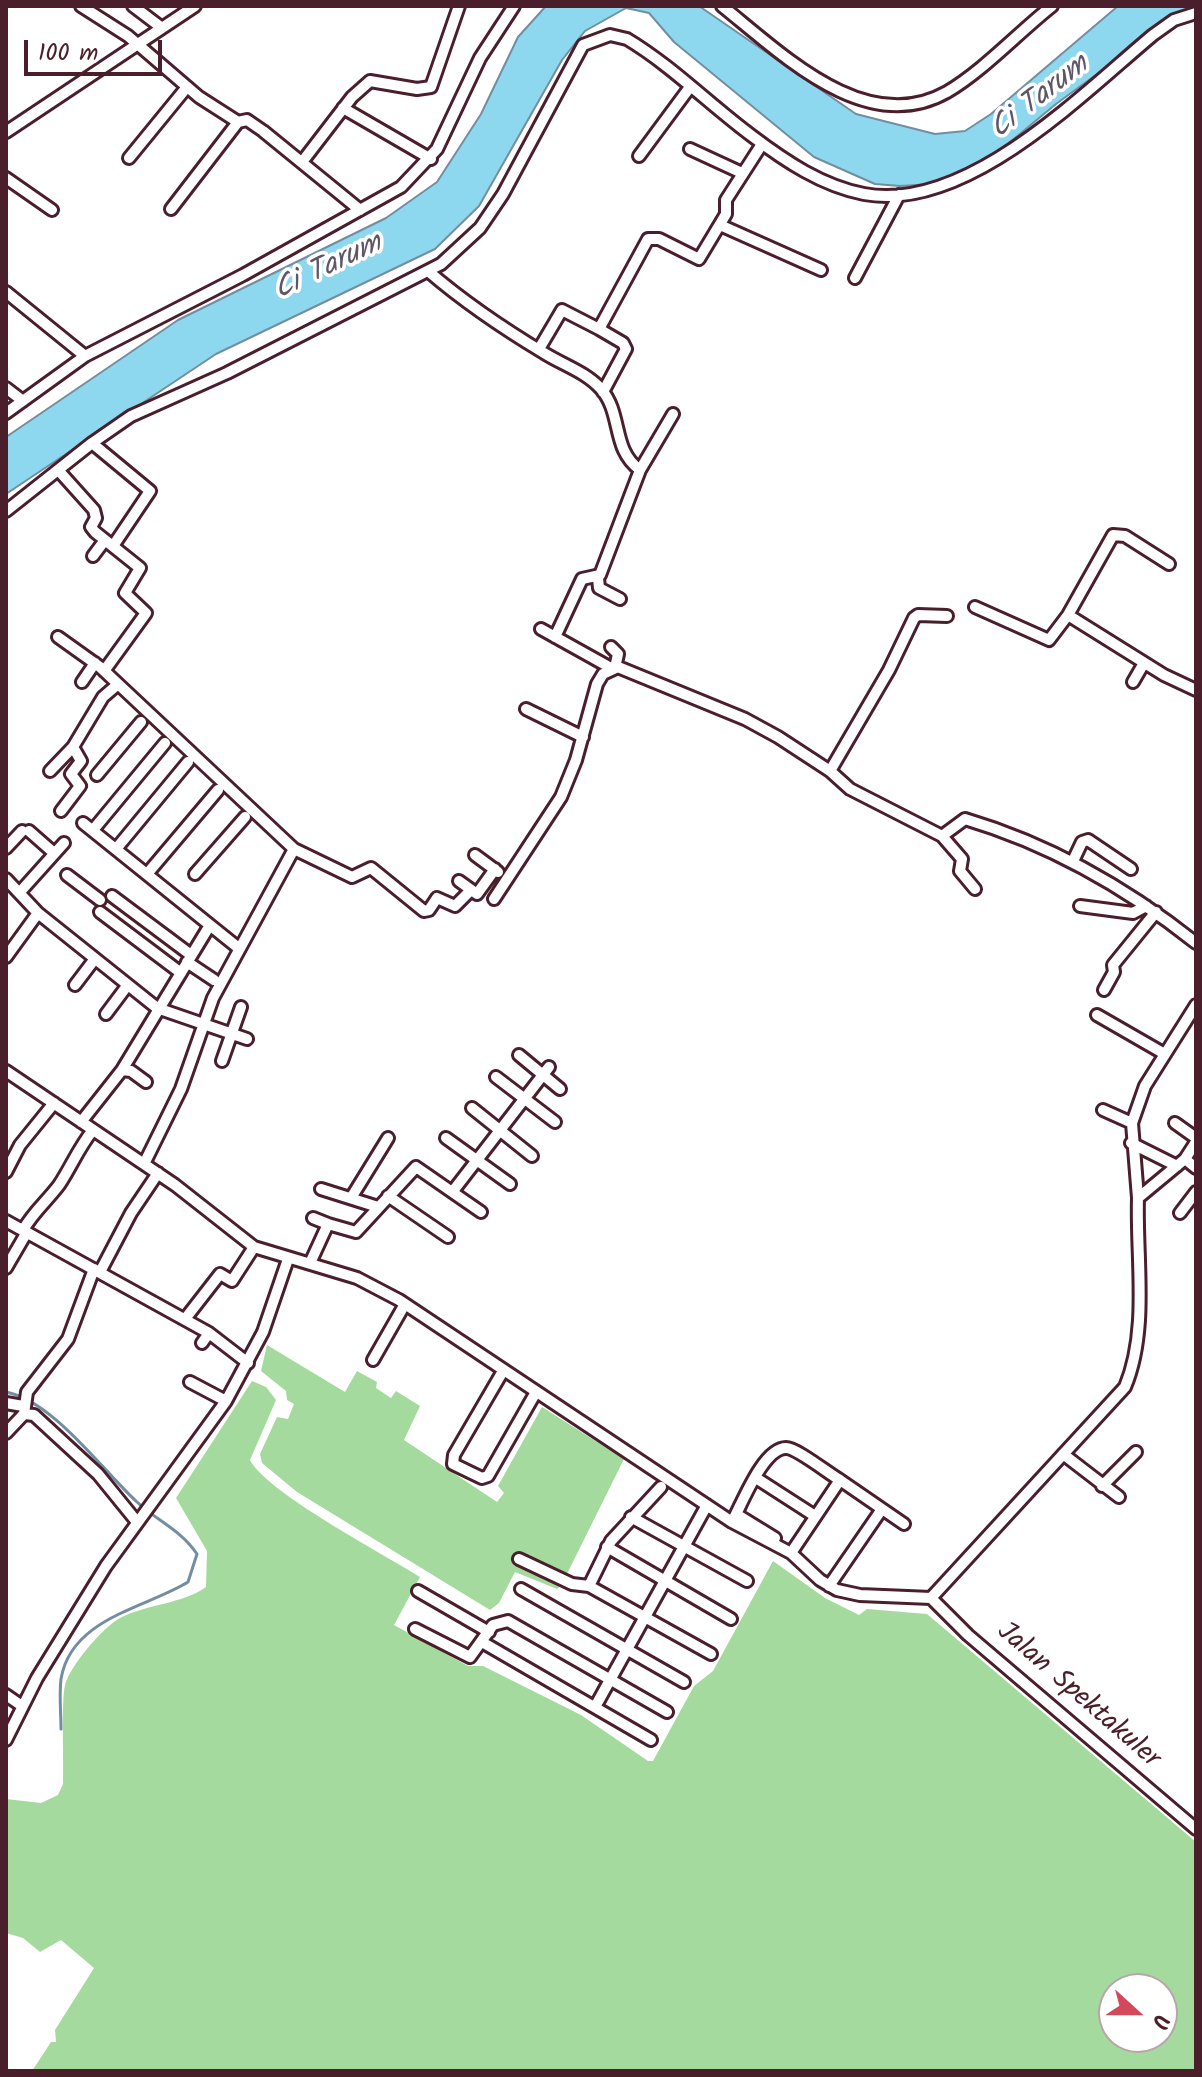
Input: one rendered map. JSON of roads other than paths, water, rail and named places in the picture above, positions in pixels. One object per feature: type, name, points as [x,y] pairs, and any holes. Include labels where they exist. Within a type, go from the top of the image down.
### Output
[{"type":"street","points":[[81,6],[139,44],[187,87],[238,122],[252,123],[360,210]]},
{"type":"street","points":[[133,6],[162,28]]},
{"type":"street","points":[[7,129],[195,6]]},
{"type":"street","points":[[302,162],[343,108],[370,81],[417,89],[431,87],[459,6]]},
{"type":"street","points":[[6,413],[85,356],[401,187],[431,159],[480,58],[514,6]]},
{"type":"street","points":[[722,6],[804,68],[854,98],[898,107],[949,91],[1052,6]]},
{"type":"street","points":[[6,511],[131,416],[227,373],[428,271],[461,247],[480,228],[503,194],[553,95],[583,45],[601,37],[620,36],[762,144],[823,182],[863,194],[899,195],[967,178],[1002,158],[1153,35],[1174,20],[1196,13]]},
{"type":"street","points":[[129,158],[187,87]]},
{"type":"street","points":[[639,156],[690,87]]},
{"type":"street","points":[[343,108],[431,159]]},
{"type":"street","points":[[171,209],[238,122]]},
{"type":"street","points":[[599,329],[648,239],[659,239],[697,260],[726,214],[726,200],[762,144]]},
{"type":"street","points":[[690,149],[742,173]]},
{"type":"street","points":[[6,178],[52,210]]},
{"type":"street","points":[[855,278],[899,195]]},
{"type":"street","points":[[720,225],[821,270]]},
{"type":"street","points":[[428,271],[472,308],[580,372],[603,392],[611,406],[619,445],[627,459],[640,470]]},
{"type":"street","points":[[6,292],[85,356]]},
{"type":"street","points":[[539,349],[562,310],[623,343],[626,349],[603,392]]},
{"type":"street","points":[[6,388],[23,401]]},
{"type":"street","points":[[620,599],[599,588],[598,578],[620,530],[640,470],[673,414]]},
{"type":"street","points":[[92,443],[150,491],[109,543],[93,556]]},
{"type":"street","points":[[59,471],[94,510],[96,518],[91,527],[139,565],[140,571],[125,593],[146,612],[100,667],[82,682]]},
{"type":"street","points":[[975,607],[1045,641],[1068,615],[1113,535],[1125,536],[1169,564]]},
{"type":"street","points":[[555,637],[582,579],[598,578]]},
{"type":"street","points":[[830,771],[889,670],[914,618],[918,615],[947,616]]},
{"type":"street","points":[[1068,615],[1144,663],[1196,690]]},
{"type":"street","points":[[541,629],[613,668],[649,677],[700,702],[745,719],[830,771],[850,789],[942,836],[962,859],[960,871],[975,889]]},
{"type":"street","points":[[58,637],[100,667],[294,849],[352,877],[371,868],[424,911],[429,910],[437,898],[455,906],[470,891]]},
{"type":"street","points":[[494,899],[561,797],[583,737],[597,684],[613,668],[618,654],[611,647]]},
{"type":"street","points":[[1133,682],[1144,663]]},
{"type":"street","points":[[50,771],[73,747],[103,697],[117,685]]},
{"type":"street","points":[[526,709],[583,737]]},
{"type":"street","points":[[97,775],[141,722]]},
{"type":"street","points":[[93,830],[165,743]]},
{"type":"street","points":[[71,774],[81,761],[73,747]]},
{"type":"street","points":[[59,762],[80,787],[61,811]]},
{"type":"street","points":[[116,849],[188,762]]},
{"type":"street","points":[[147,874],[218,790]]},
{"type":"street","points":[[195,874],[245,817]]},
{"type":"street","points":[[942,836],[965,819],[1073,861],[1156,912],[1196,943]]},
{"type":"street","points":[[83,823],[236,946]]},
{"type":"street","points":[[6,848],[25,831],[54,853]]},
{"type":"street","points":[[1073,861],[1082,842],[1088,840],[1131,869]]},
{"type":"street","points":[[20,892],[64,843]]},
{"type":"street","points":[[144,1164],[181,1089],[203,1022],[219,986],[294,849]]},
{"type":"street","points":[[475,855],[507,877]]},
{"type":"street","points":[[459,881],[470,891],[478,893],[495,869]]},
{"type":"street","points":[[67,875],[106,898],[189,958],[214,980]]},
{"type":"street","points":[[7,881],[38,913],[157,1008],[247,1039]]},
{"type":"street","points":[[1080,906],[1133,913],[1146,906]]},
{"type":"street","points":[[100,912],[181,973]]},
{"type":"street","points":[[1104,990],[1114,972],[1113,965],[1156,912]]},
{"type":"street","points":[[6,957],[38,913]]},
{"type":"street","points":[[81,1122],[122,1070],[210,925]]},
{"type":"street","points":[[75,985],[94,960]]},
{"type":"street","points":[[106,1014],[127,986]]},
{"type":"street","points":[[6,1071],[158,1173],[254,1247],[288,1259],[311,1261],[357,1278],[405,1304],[707,1505],[792,1551],[829,1586],[860,1595],[931,1598],[1125,1387],[1131,1373],[1139,1278],[1138,1198],[1131,1143],[1132,1123],[1145,1086],[1163,1053],[1193,1022],[1196,1005]]},
{"type":"street","points":[[222,1061],[241,1007]]},
{"type":"street","points":[[1097,1015],[1163,1053]]},
{"type":"street","points":[[519,1055],[546,1071],[560,1089]]},
{"type":"street","points":[[122,1070],[131,1071],[146,1082]]},
{"type":"street","points":[[453,1191],[546,1071]]},
{"type":"street","points":[[496,1077],[555,1122]]},
{"type":"street","points":[[6,1172],[20,1145],[54,1103]]},
{"type":"street","points":[[472,1108],[532,1156]]},
{"type":"street","points":[[1103,1110],[1132,1123]]},
{"type":"street","points":[[1138,1198],[1181,1162],[1196,1140],[1175,1123]]},
{"type":"street","points":[[6,1268],[35,1208],[61,1182],[80,1145],[93,1130]]},
{"type":"street","points":[[351,1198],[388,1138]]},
{"type":"street","points":[[446,1138],[510,1184]]},
{"type":"street","points":[[1131,1143],[1196,1168]]},
{"type":"street","points":[[313,1218],[354,1233],[416,1167],[481,1212]]},
{"type":"street","points":[[6,1433],[68,1339],[97,1271],[158,1173]]},
{"type":"street","points":[[321,1189],[378,1207]]},
{"type":"street","points":[[1180,1213],[1196,1192]]},
{"type":"street","points":[[388,1196],[448,1237]]},
{"type":"street","points":[[6,1221],[209,1333],[248,1363]]},
{"type":"street","points":[[311,1261],[328,1224]]},
{"type":"street","points":[[185,1319],[220,1274],[232,1281],[254,1247]]},
{"type":"street","points":[[6,1740],[22,1706],[106,1566],[226,1401],[248,1363],[288,1259]]},
{"type":"street","points":[[373,1360],[405,1304]]},
{"type":"street","points":[[202,1343],[209,1333]]},
{"type":"street","points":[[503,1371],[454,1455],[453,1464],[482,1478],[488,1476],[536,1392]]},
{"type":"street","points":[[190,1382],[226,1401]]},
{"type":"street","points":[[6,1403],[24,1404],[98,1474],[139,1521]]},
{"type":"street","points":[[734,1518],[767,1457],[786,1448],[904,1524]]},
{"type":"street","points":[[1102,1486],[1136,1452]]},
{"type":"street","points":[[1063,1454],[1119,1497]]},
{"type":"street","points":[[756,1478],[815,1516]]},
{"type":"street","points":[[792,1551],[840,1480]]},
{"type":"street","points":[[589,1586],[607,1547],[661,1487]]},
{"type":"street","points":[[595,1707],[707,1505]]},
{"type":"street","points":[[829,1586],[882,1509]]},
{"type":"street","points":[[631,1517],[747,1581]]},
{"type":"street","points":[[607,1547],[731,1619]]},
{"type":"street","points":[[519,1559],[572,1584],[589,1586],[711,1654]]},
{"type":"street","points":[[521,1589],[684,1682]]},
{"type":"street","points":[[418,1591],[489,1632]]},
{"type":"street","name":"Jalan Spektakuler","points":[[931,1598],[968,1635],[1196,1829]]},
{"type":"street","points":[[415,1629],[467,1657],[474,1655],[497,1623],[508,1621],[667,1712]]},
{"type":"street","points":[[482,1642],[651,1740]]},
{"type":"street","points":[[6,1695],[22,1706]]},
{"type":"water","name":"Ci Tarum","points":[[546,6],[699,6],[856,114],[935,134],[965,131],[991,114],[1118,6],[1190,6],[1056,104],[992,157],[933,184],[900,186],[875,184],[814,157],[674,42],[649,13],[626,8],[585,31],[562,60],[479,206],[435,249],[216,354],[6,494],[6,437],[178,320],[386,218],[437,182],[481,114],[518,37]]},
{"type":"waterway","points":[[6,1392],[24,1398],[59,1422],[137,1502],[184,1538],[197,1554],[188,1582],[112,1617],[79,1642],[68,1658],[61,1679],[61,1729]]}]
